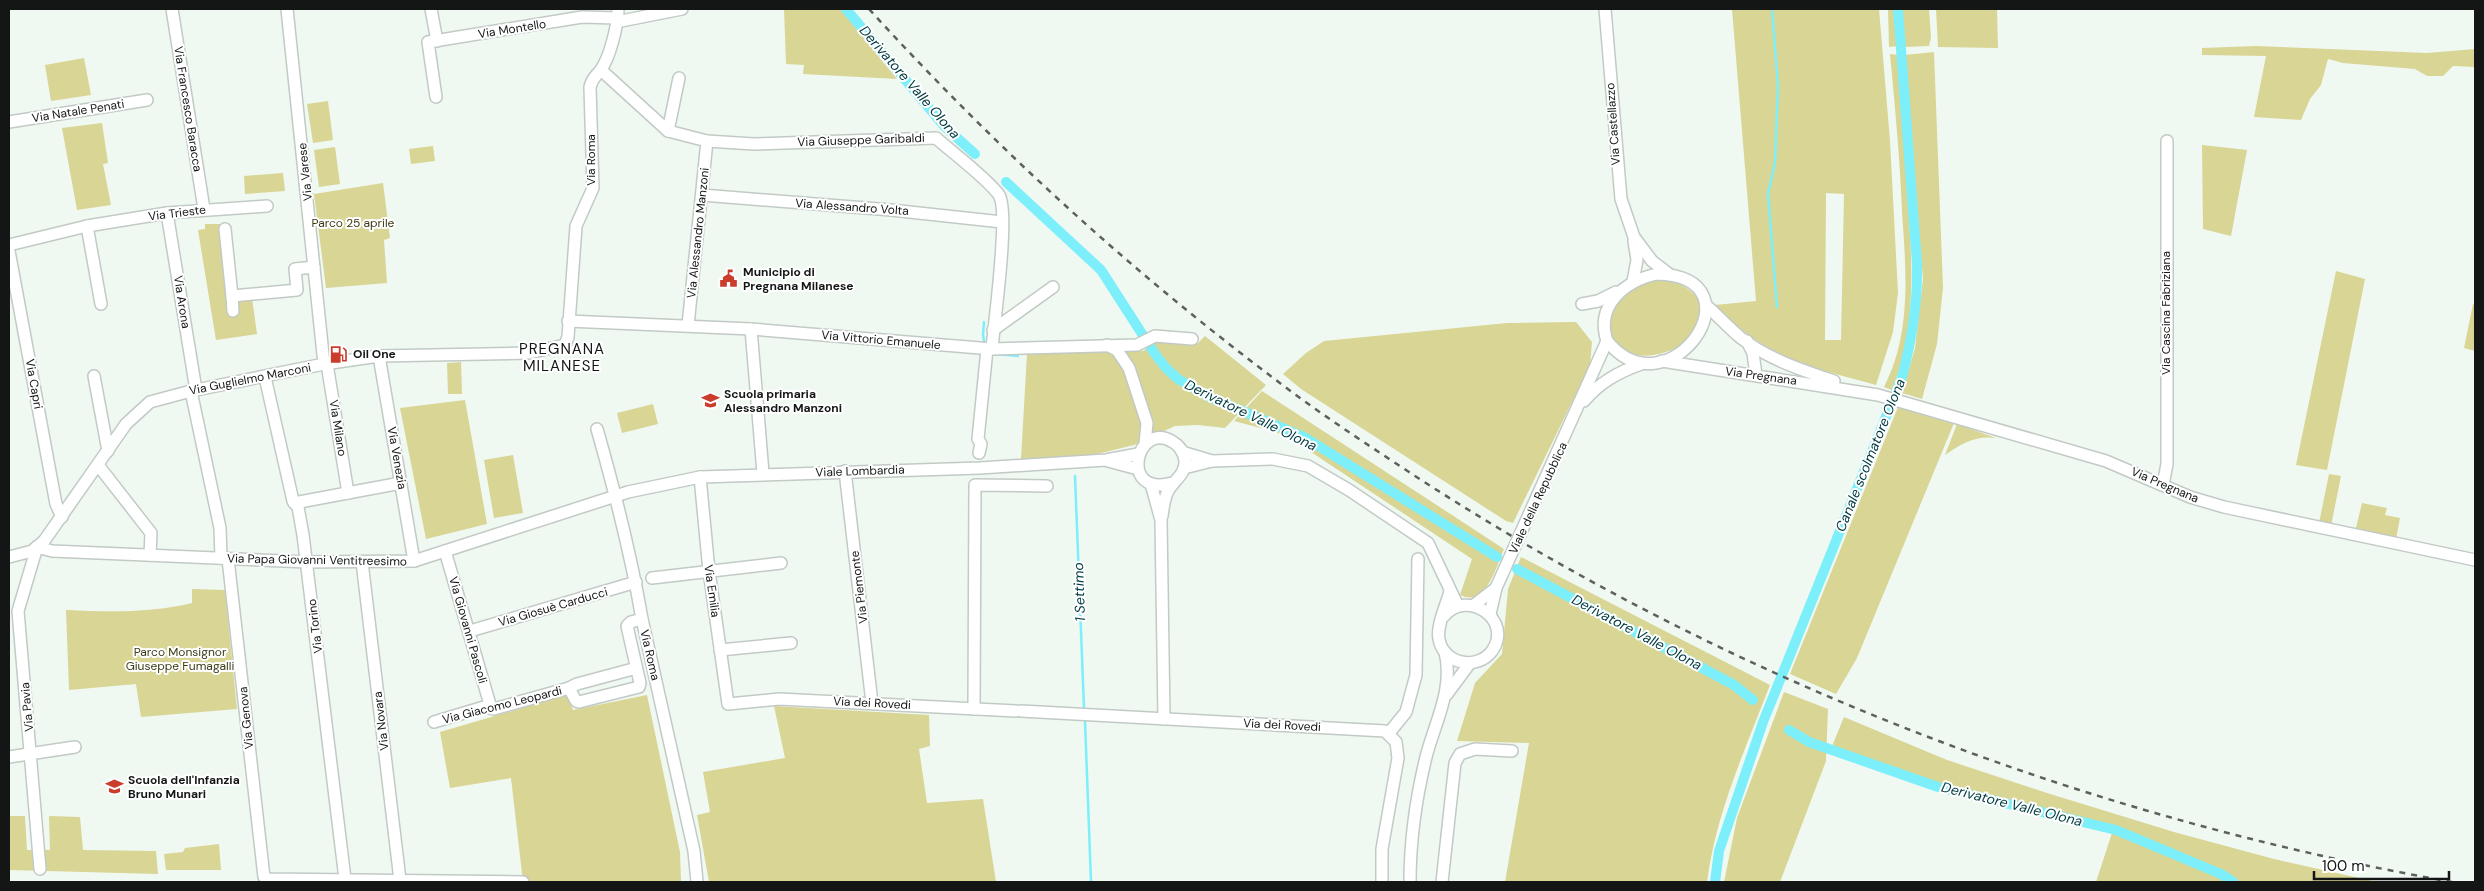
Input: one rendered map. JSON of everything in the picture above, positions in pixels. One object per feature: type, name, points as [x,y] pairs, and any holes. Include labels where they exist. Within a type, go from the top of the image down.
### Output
[{"type":"street","name":"Via Francesco Baracca","points":[[172,9],[204,209]]},
{"type":"street","name":"Via Varese","points":[[287,9],[326,364]]},
{"type":"street","points":[[432,9],[437,41],[428,42],[436,96]]},
{"type":"street","name":"Via Montello","points":[[437,41],[582,17],[617,16],[682,9]]},
{"type":"street","name":"Via Castellazzo","points":[[1605,9],[1617,177],[1624,214],[1634,237],[1652,261],[1669,274]]},
{"type":"street","name":"Via Roma","points":[[564,345],[567,341],[576,226],[593,188],[590,87],[592,78],[600,70],[617,16]]},
{"type":"street","name":"Via Giuseppe Garibaldi","points":[[600,70],[668,131],[707,142],[754,144],[936,138],[1000,196],[1002,202],[1002,222],[994,330],[989,349],[978,439],[981,444],[980,453]]},
{"type":"street","points":[[668,131],[679,78]]},
{"type":"street","name":"Via Natale Penati","points":[[9,122],[147,100]]},
{"type":"street","name":"Via Cascina Fabriziana","points":[[2163,485],[2167,464],[2166,141]]},
{"type":"street","name":"Via Alessandro Manzoni","points":[[688,325],[707,142]]},
{"type":"street","name":"Via Alessandro Volta","points":[[702,195],[892,210],[1002,222]]},
{"type":"street","name":"Via Trieste","points":[[9,245],[87,226],[167,213],[267,206]]},
{"type":"street","name":"Via Arona","points":[[167,213],[194,390]]},
{"type":"street","points":[[87,226],[101,304]]},
{"type":"street","points":[[225,229],[233,311]]},
{"type":"street","name":"Via Castellazzo","points":[[1628,284],[1637,260],[1634,237]]},
{"type":"street","name":"Via Capri","points":[[9,251],[56,504],[62,517]]},
{"type":"street","points":[[297,290],[295,269],[314,267]]},
{"type":"street","points":[[1582,304],[1609,296],[1628,284],[1658,274],[1669,274],[1685,278],[1703,296],[1707,306],[1705,320],[1696,339],[1684,350],[1662,361],[1641,364],[1619,354],[1607,342],[1604,324],[1613,298],[1628,284]]},
{"type":"street","points":[[994,330],[1053,287]]},
{"type":"street","points":[[232,296],[317,288]]},
{"type":"street","name":"Via Pregnana","points":[[1707,306],[1746,341],[1797,368],[1860,390],[2100,459],[2163,485],[2224,507],[2475,560]]},
{"type":"street","name":"Via Vittorio Emanuele","points":[[568,321],[751,329],[989,349],[1137,345],[1147,339],[1192,339]]},
{"type":"street","points":[[751,329],[763,474]]},
{"type":"street","points":[[1746,341],[1753,353],[1756,375]]},
{"type":"street","name":"Viale della Repubblica","points":[[1490,614],[1496,588],[1579,408],[1607,342]]},
{"type":"street","name":"Via Guglielmo Marconi","points":[[9,557],[25,553],[37,547],[62,517],[126,424],[143,406],[162,398],[326,364],[379,356],[529,353],[564,345]]},
{"type":"street","points":[[1108,345],[1117,350],[1129,368],[1147,423],[1138,470],[1143,478],[1151,484],[1162,486],[1172,484]]},
{"type":"street","name":"Via Venezia","points":[[379,356],[414,561]]},
{"type":"street","name":"Via Pregnana","points":[[1662,361],[1860,390]]},
{"type":"street","name":"Via Milano","points":[[326,364],[348,493]]},
{"type":"street","name":"Viale della Repubblica","points":[[1579,408],[1604,382],[1620,372],[1641,364]]},
{"type":"street","points":[[94,376],[108,450]]},
{"type":"street","name":"Via Torino","points":[[265,377],[294,503],[298,507],[307,562],[345,880]]},
{"type":"street","name":"Via Genova","points":[[194,390],[225,558],[264,877],[345,880]]},
{"type":"street","name":"Via Roma","points":[[597,429],[616,496],[636,582],[642,620],[694,851],[697,882]]},
{"type":"street","points":[[1141,449],[1152,440],[1170,440],[1182,452],[1212,461]]},
{"type":"street","name":"Viale Lombardia","points":[[616,496],[700,477],[980,468],[1106,460],[1141,449]]},
{"type":"street","points":[[1164,719],[1161,520],[1167,493],[1172,484],[1180,477],[1184,468],[1182,452]]},
{"type":"street","points":[[1184,468],[1212,461],[1273,459],[1308,466],[1356,495],[1428,543],[1458,606]]},
{"type":"street","name":"Viale Lombardia","points":[[1106,460],[1138,470]]},
{"type":"street","points":[[98,465],[151,533],[150,555]]},
{"type":"street","name":"Via Piemonte","points":[[845,471],[872,703]]},
{"type":"street","name":"Via Emilia","points":[[700,477],[708,571],[728,704]]},
{"type":"street","points":[[294,503],[401,483]]},
{"type":"street","points":[[1151,484],[1161,520]]},
{"type":"street","points":[[974,709],[975,486],[1046,486]]},
{"type":"street","name":"Via Papa Giovanni Ventitreesimo","points":[[37,547],[52,552],[307,562],[414,561],[616,496]]},
{"type":"street","name":"Via Pavia","points":[[37,547],[13,611],[31,753],[40,869]]},
{"type":"street","name":"Via Giovanni Pascoli","points":[[445,551],[491,708]]},
{"type":"street","points":[[1382,882],[1382,850],[1398,758],[1396,742],[1388,734],[1406,712],[1418,665],[1418,559]]},
{"type":"street","name":"Via Novara","points":[[362,562],[400,880]]},
{"type":"street","points":[[652,578],[781,563]]},
{"type":"street","name":"Via Giosuè Carducci","points":[[470,631],[636,582]]},
{"type":"street","name":"Viale della Repubblica","points":[[1474,605],[1496,588]]},
{"type":"street","points":[[1410,882],[1411,844],[1420,785],[1431,740],[1446,696],[1448,665],[1439,639],[1438,630],[1444,616],[1450,591]]},
{"type":"street","points":[[1444,616],[1458,606],[1474,605],[1490,614],[1497,632],[1496,642],[1485,658],[1470,663],[1457,661],[1445,652]]},
{"type":"street","name":"Via Giacomo Leopardi","points":[[569,688],[576,701],[579,702],[635,689],[640,683],[626,626],[631,622],[642,620]]},
{"type":"street","points":[[720,650],[791,643]]},
{"type":"street","points":[[1446,696],[1470,663]]},
{"type":"street","name":"Via Giacomo Leopardi","points":[[434,722],[484,707],[491,708],[569,688],[577,684],[633,669],[636,666]]},
{"type":"street","name":"Via dei Rovedi","points":[[728,704],[779,699],[872,703],[1377,729],[1388,734]]},
{"type":"street","points":[[9,757],[75,748]]},
{"type":"street","points":[[1442,882],[1455,763],[1460,754],[1475,749],[1512,750]]},
{"type":"street","points":[[345,880],[523,882]]},
{"type":"green space","points":[[784,9],[840,9],[897,79],[803,74],[804,65],[786,64]]},
{"type":"green space","points":[[1732,9],[1879,9],[1890,141],[1898,293],[1893,332],[1876,385],[1809,366],[1789,358],[1751,337],[1715,305],[1756,301]],"holes":[[[1826,193],[1844,194],[1841,340],[1825,340]]]},
{"type":"green space","points":[[1888,9],[1895,9],[1898,46],[1889,47]]},
{"type":"green space","points":[[1902,9],[1929,9],[1931,38],[1929,46],[1905,47]]},
{"type":"green space","points":[[1936,9],[1997,9],[1998,48],[1938,47]]},
{"type":"green space","points":[[2256,46],[2427,53],[2475,49],[2475,67],[2453,66],[2443,76],[2427,76],[2415,69],[2343,63],[2328,59],[2321,85],[2310,99],[2301,120],[2254,117],[2266,56],[2202,55],[2202,48]]},
{"type":"green space","points":[[1934,52],[1943,288],[1937,344],[1922,399],[1902,393],[1915,348],[1923,279],[1905,55]]},
{"type":"green space","points":[[1890,54],[1898,55],[1911,267],[1911,292],[1906,341],[1892,390],[1884,387],[1893,366],[1903,323],[1905,256],[1899,152]]},
{"type":"green space","points":[[84,58],[91,95],[51,101],[45,65]]},
{"type":"green space","points":[[328,101],[333,140],[313,143],[307,104]]},
{"type":"green space","points":[[102,123],[108,163],[103,164],[111,205],[77,210],[62,128]]},
{"type":"green space","points":[[2202,145],[2247,150],[2231,236],[2203,229]]},
{"type":"green space","points":[[433,146],[435,161],[411,164],[409,149]]},
{"type":"green space","points":[[335,147],[340,184],[319,187],[314,150]]},
{"type":"green space","points":[[283,173],[285,191],[245,194],[244,176]]},
{"type":"green space","name":"Parco 25 aprile","points":[[383,183],[390,238],[384,240],[387,283],[326,288],[314,194]]},
{"type":"green space","points":[[205,224],[221,224],[231,313],[236,299],[252,298],[257,334],[216,340],[198,230],[205,229]]},
{"type":"green space","points":[[2336,271],[2365,279],[2327,470],[2296,465]]},
{"type":"green space","points":[[1661,279],[1679,284],[1688,289],[1699,302],[1702,310],[1697,330],[1692,337],[1677,348],[1658,354],[1632,354],[1621,349],[1614,341],[1610,323],[1617,304],[1632,289],[1650,281]]},
{"type":"green space","points":[[2473,304],[2475,305],[2475,351],[2464,348]]},
{"type":"green space","points":[[1576,322],[1592,342],[1590,365],[1513,523],[1506,521],[1301,389],[1283,374],[1306,353],[1324,341],[1507,323]]},
{"type":"green space","points":[[1205,336],[1266,385],[1225,428],[1198,425],[1175,426],[1134,445],[1085,457],[1021,459],[1027,354],[1143,351],[1156,342],[1197,344]]},
{"type":"green space","points":[[461,362],[462,394],[448,394],[447,363]]},
{"type":"green space","points":[[1262,391],[1504,549],[1489,584],[1483,591],[1477,596],[1460,595],[1472,559],[1293,440],[1276,432],[1234,421]]},
{"type":"green space","points":[[465,400],[487,524],[426,539],[400,408]]},
{"type":"green space","points":[[653,404],[658,424],[622,433],[617,413]]},
{"type":"green space","points":[[1898,407],[1954,423],[1857,658],[1836,694],[1790,674]]},
{"type":"green space","points":[[1957,424],[1996,438],[1975,439],[1945,455]]},
{"type":"green space","points":[[513,455],[523,513],[494,518],[484,460]]},
{"type":"green space","points":[[2329,474],[2341,476],[2331,526],[2319,523]]},
{"type":"green space","points":[[2362,503],[2387,508],[2385,515],[2400,518],[2396,539],[2355,532]]},
{"type":"green space","points":[[1521,557],[1770,685],[1724,806],[1711,856],[1707,882],[1505,882],[1529,743],[1457,741],[1475,683],[1502,654],[1508,589]]},
{"type":"green space","name":"Parco Monsignor Giuseppe Fumagalli","points":[[192,589],[225,590],[237,709],[141,717],[136,684],[69,690],[66,610],[129,611],[161,609],[192,603]]},
{"type":"green space","points":[[1784,692],[1828,709],[1826,761],[1780,882],[1724,882],[1737,818]]},
{"type":"green space","points":[[567,695],[573,710],[647,695],[680,852],[681,882],[523,882],[511,778],[450,788],[440,732]]},
{"type":"green space","points":[[774,706],[929,715],[930,746],[919,749],[927,803],[983,799],[996,882],[709,882],[697,815],[710,812],[703,772],[785,758]]},
{"type":"green space","points":[[1844,717],[1947,760],[2047,793],[2174,832],[2274,859],[2377,882],[2096,882],[2112,833],[1958,795],[1830,751]]},
{"type":"green space","points":[[9,816],[25,816],[27,850],[50,850],[49,816],[80,817],[83,850],[156,851],[158,874],[9,870]]},
{"type":"green space","points":[[219,844],[221,870],[166,870],[164,854],[183,852],[185,848]]},
{"type":"waterway","name":"Derivatore Valle Olona","points":[[846,9],[945,127],[975,154]]},
{"type":"waterway","points":[[1772,9],[1778,86],[1775,162],[1768,194],[1777,307]]},
{"type":"waterway","name":"Canale scolmatore Olona","points":[[1715,882],[1719,851],[1763,722],[1902,377],[1909,349],[1914,321],[1917,264],[1898,9]]},
{"type":"waterway","name":"Derivatore Valle Olona","points":[[1006,182],[1101,270],[1155,354],[1178,379],[1209,397],[1304,437],[1497,557]]},
{"type":"waterway","name":"1 Settimo","points":[[984,322],[984,341]]},
{"type":"waterway","name":"1 Settimo","points":[[996,354],[1018,356]]},
{"type":"waterway","name":"1 Settimo","points":[[1075,476],[1084,708]]},
{"type":"waterway","name":"Derivatore Valle Olona","points":[[1517,569],[1734,685],[1753,700]]},
{"type":"waterway","name":"1 Settimo","points":[[1085,721],[1091,882]]},
{"type":"waterway","name":"Derivatore Valle Olona","points":[[1789,730],[1809,742],[1938,787],[2116,830],[2221,874],[2233,882]]},
{"type":"railway","points":[[869,9],[963,108],[1012,156],[1113,248],[1165,292],[1322,414],[1409,472],[1529,546],[1653,614],[1780,675],[1910,730],[2042,778],[2177,819],[2314,854],[2452,882]]},
{"type":"place","name":"Municipio di Pregnana Milanese","points":[[729,279]]},
{"type":"place","name":"Oil One","points":[[339,354]]},
{"type":"place","name":"Scuola primaria Alessandro Manzoni","points":[[710,401]]},
{"type":"place","name":"Scuola dell'Infanzia Bruno Munari","points":[[114,787]]},
{"type":"district","name":"PREGNANA MILANESE","points":[[562,358]]}]
